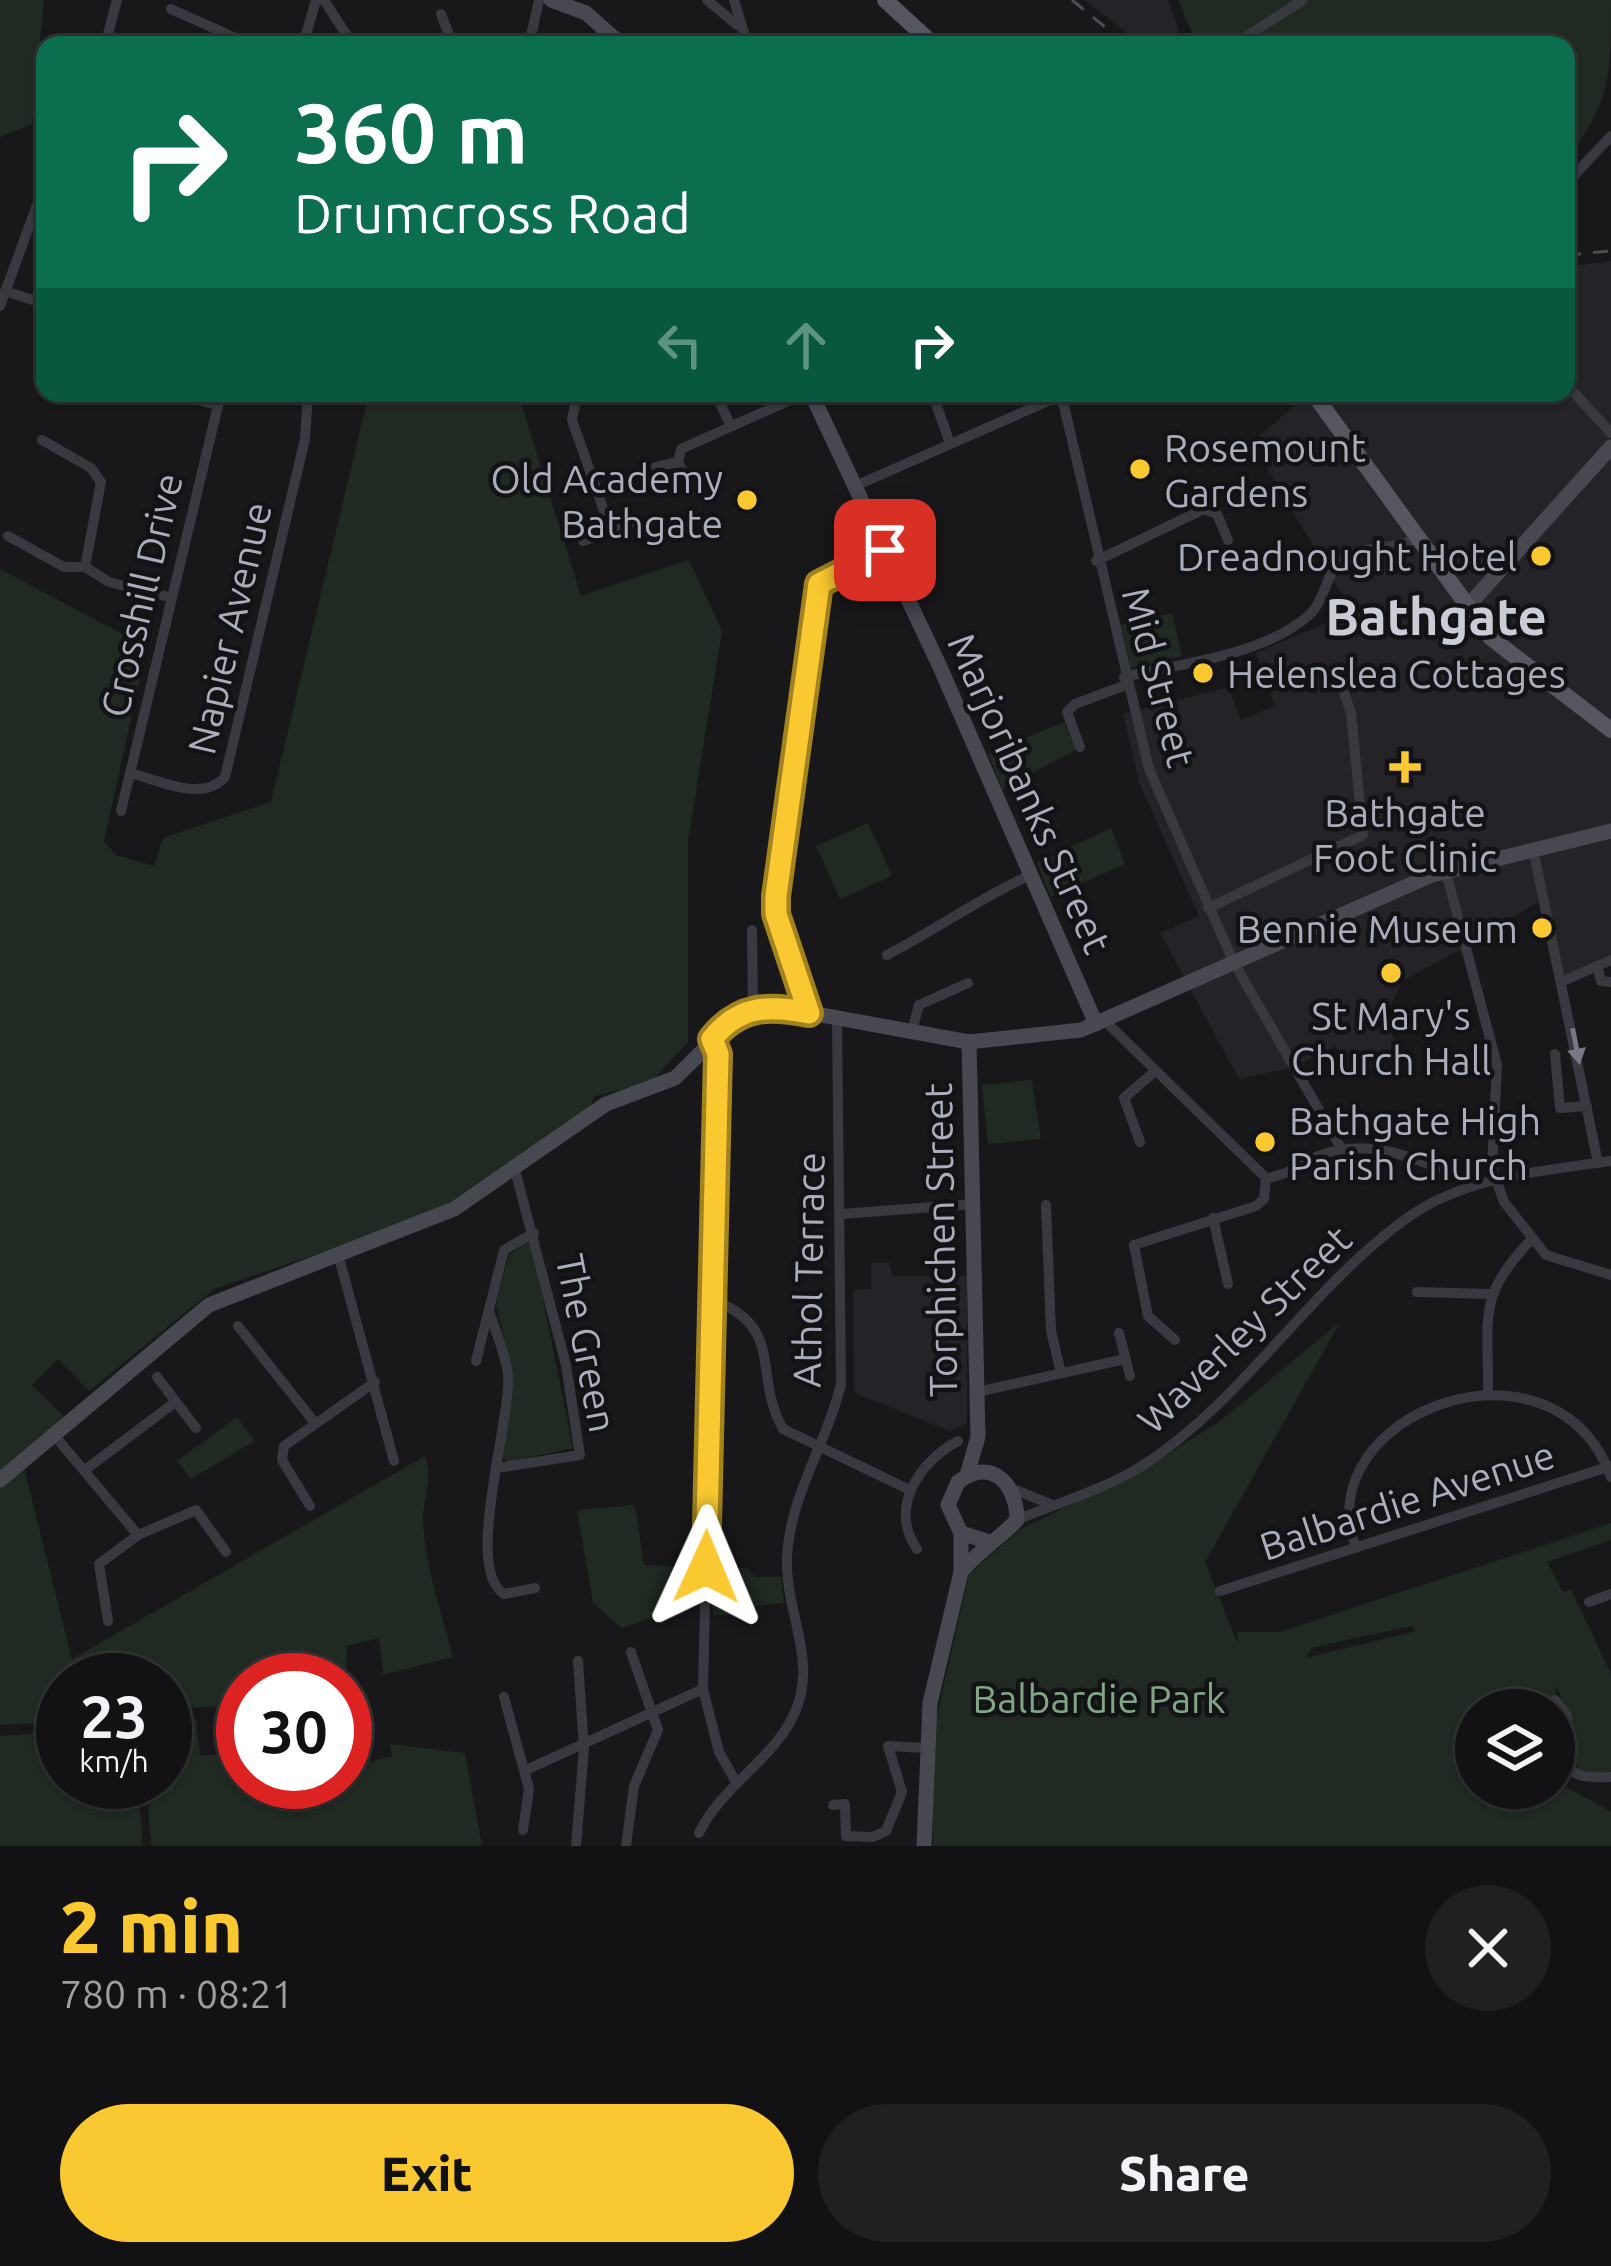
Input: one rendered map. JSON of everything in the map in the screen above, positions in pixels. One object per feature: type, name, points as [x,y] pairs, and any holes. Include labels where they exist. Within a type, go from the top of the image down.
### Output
[{"type":"main road","points":[[551,0],[586,13],[612,36]]},
{"type":"main road","points":[[885,0],[924,36]]},
{"type":"main road","name":"Marjoribanks Street","points":[[812,402],[885,550],[1028,876],[1101,1023]]},
{"type":"main road","points":[[1320,402],[1467,607],[1516,662],[1611,730]]},
{"type":"main road","points":[[1467,607],[1611,447]]},
{"type":"main road","points":[[3,1477],[209,1305],[430,1222],[606,1104],[675,1078],[724,1023],[753,1008],[809,1013],[969,1042],[1045,1036],[1101,1023],[1446,872],[1611,831]]},
{"type":"main road","name":"Torphichen Street","points":[[967,1475],[978,1437],[969,1042]]},
{"type":"main road","name":"Torphichen Street","points":[[978,1437],[993,1473]]},
{"type":"main road","points":[[924,1846],[927,1748],[938,1659],[961,1572],[961,1533],[948,1504],[952,1491],[967,1475],[993,1473],[1013,1489],[1017,1520],[1004,1534],[986,1540],[961,1572]]},
{"type":"main road","points":[[961,1533],[986,1540]]},
{"type":"street","points":[[107,36],[117,0]]},
{"type":"street","points":[[531,36],[539,0]]},
{"type":"street","points":[[707,0],[743,36]]},
{"type":"street","points":[[734,0],[737,25]]},
{"type":"street","points":[[1247,36],[1303,0]]},
{"type":"street","points":[[306,36],[316,1]]},
{"type":"street","points":[[316,1],[345,36]]},
{"type":"street","points":[[171,9],[231,36]]},
{"type":"street","points":[[441,14],[450,36]]},
{"type":"street","points":[[1575,174],[1611,136]]},
{"type":"street","points":[[0,306],[36,207]]},
{"type":"street","points":[[5,291],[36,301]]},
{"type":"street","points":[[1575,394],[1611,434]]},
{"type":"street","name":"Crosshill Drive","points":[[121,811],[218,402]]},
{"type":"street","name":"Napier Avenue","points":[[130,773],[201,791],[215,788],[225,777],[305,439],[307,402]]},
{"type":"street","points":[[576,402],[572,420],[611,531]]},
{"type":"street","points":[[719,402],[730,426]]},
{"type":"street","points":[[693,490],[678,462],[681,449],[787,402]]},
{"type":"street","points":[[935,402],[950,443]]},
{"type":"street","points":[[853,487],[1045,402]]},
{"type":"street","name":"Mid Street","points":[[1065,402],[1096,561],[1149,769],[1234,963],[1341,1148]]},
{"type":"street","points":[[42,440],[91,468],[100,482],[85,567]]},
{"type":"street","points":[[656,467],[678,462]]},
{"type":"street","points":[[1096,561],[1204,509],[1217,514],[1224,536]]},
{"type":"street","points":[[583,541],[629,524]]},
{"type":"street","points":[[8,536],[64,567],[85,567],[109,582],[170,597]]},
{"type":"street","points":[[1080,747],[1067,712],[1125,681],[1285,632],[1324,598],[1336,563],[1346,556],[1400,548],[1418,538]]},
{"type":"street","points":[[809,1013],[776,914],[776,896],[819,584],[885,550]]},
{"type":"street","points":[[1208,908],[1363,836],[1351,713],[1342,687]]},
{"type":"street","points":[[1533,849],[1587,1106],[1604,1162]]},
{"type":"street","points":[[1446,872],[1497,1065],[1494,1179],[1546,1255],[1611,1275]]},
{"type":"street","points":[[887,955],[957,920],[971,902],[1028,876]]},
{"type":"street","points":[[752,930],[753,1008]]},
{"type":"street","points":[[1563,981],[1611,960]]},
{"type":"street","points":[[1597,966],[1601,981],[1611,982]]},
{"type":"street","points":[[911,1034],[919,1005],[968,983]]},
{"type":"street","name":"Athol Terrace","points":[[699,1833],[714,1802],[788,1727],[804,1687],[805,1661],[787,1561],[793,1509],[841,1384],[837,1019]]},
{"type":"street","points":[[1101,1023],[1265,1178],[1283,1177],[1341,1148],[1388,1151],[1450,1172]]},
{"type":"street","points":[[712,1039],[718,1054],[704,1689],[719,1752],[735,1780]]},
{"type":"street","points":[[1555,1054],[1561,1108],[1587,1106]]},
{"type":"street","points":[[1140,1142],[1124,1098],[1154,1072]]},
{"type":"street","name":"Waverley Street","points":[[1017,1520],[1094,1492],[1144,1465],[1194,1426],[1412,1214],[1494,1179],[1604,1162]]},
{"type":"street","name":"The Green","points":[[497,1468],[580,1455],[535,1233],[514,1166]]},
{"type":"street","points":[[1175,1340],[1148,1316],[1134,1245],[1256,1206],[1264,1199],[1265,1178]]},
{"type":"street","points":[[841,1214],[973,1204]]},
{"type":"street","points":[[1046,1204],[1051,1330],[1061,1373]]},
{"type":"street","points":[[1213,1218],[1228,1284]]},
{"type":"street","name":"The Green","points":[[476,1361],[504,1250],[535,1233]]},
{"type":"street","points":[[1488,1393],[1489,1294],[1499,1272],[1532,1239]]},
{"type":"street","points":[[338,1254],[394,1462]]},
{"type":"street","points":[[1417,1292],[1489,1294]]},
{"type":"street","points":[[713,1300],[740,1310],[755,1327],[777,1417],[796,1439],[910,1490]]},
{"type":"street","points":[[489,1311],[508,1376],[487,1530],[493,1580],[504,1594],[535,1588]]},
{"type":"street","points":[[238,1326],[315,1423]]},
{"type":"street","points":[[1119,1333],[1130,1376]]},
{"type":"street","points":[[977,1392],[1125,1359]]},
{"type":"street","points":[[157,1377],[196,1428]]},
{"type":"street","points":[[310,1505],[282,1451],[375,1382]]},
{"type":"street","points":[[1356,1548],[1351,1514],[1363,1470],[1388,1436],[1434,1403],[1488,1393],[1538,1402],[1573,1424],[1610,1470]]},
{"type":"street","points":[[86,1470],[174,1403]]},
{"type":"street","points":[[55,1436],[138,1535]]},
{"type":"street","points":[[916,1549],[907,1535],[910,1490],[932,1458],[958,1441]]},
{"type":"street","name":"Balbardie Avenue","points":[[1220,1591],[1610,1470]]},
{"type":"street","points":[[1013,1489],[1053,1504]]},
{"type":"street","points":[[108,1621],[99,1564],[138,1535],[189,1508],[196,1510],[226,1552]]},
{"type":"street","points":[[1589,1602],[1611,1594]]},
{"type":"street","points":[[626,1846],[634,1786],[658,1730],[632,1652]]},
{"type":"street","points":[[576,1846],[584,1748],[578,1661]]},
{"type":"street","points":[[526,1770],[584,1748],[704,1689]]},
{"type":"street","points":[[504,1697],[526,1770],[529,1811],[523,1830]]},
{"type":"street","points":[[833,1804],[845,1804],[846,1836],[873,1837],[886,1831],[902,1792],[888,1745],[927,1748]]},
{"type":"street","points":[[1575,1774],[1611,1777]]},
{"type":"shaded area","points":[[1085,0],[1168,0],[1179,31],[1174,36],[1131,36]]},
{"type":"shaded area","points":[[1611,261],[1611,960],[1563,981],[1543,899],[1491,931],[1472,935],[1473,943],[1402,981],[1386,1016],[1398,1053],[1352,1076],[1335,1046],[1294,1067],[1239,1079],[1160,933],[1199,916],[1140,785],[1123,714],[1229,687],[1241,720],[1275,706],[1256,653],[1352,612],[1252,442],[1297,402],[1575,402],[1575,266]]},
{"type":"shaded area","points":[[871,1263],[890,1263],[892,1276],[967,1276],[967,1423],[950,1431],[854,1393],[853,1290],[871,1289]]},
{"type":"green space","points":[[0,0],[44,0],[41,36],[36,36],[32,124],[0,137]]},
{"type":"green space","points":[[1178,0],[1611,0],[1605,88],[1592,122],[1575,148],[1575,36],[1193,36]]},
{"type":"green space","points":[[367,402],[521,402],[581,596],[689,560],[722,631],[688,841],[688,1042],[652,1081],[593,1097],[591,1108],[427,1217],[214,1289],[89,1391],[58,1359],[32,1385],[64,1416],[0,1474],[0,569],[147,647],[104,841],[116,855],[154,866],[163,838],[271,802]]},
{"type":"green space","points":[[1172,613],[1182,656],[1131,668],[1121,625]]},
{"type":"green space","points":[[1064,722],[1076,750],[1002,789],[988,754]]},
{"type":"green space","points":[[868,823],[892,876],[840,899],[816,846]]},
{"type":"green space","points":[[1111,828],[1125,864],[1051,897],[1037,863]]},
{"type":"green space","points":[[1032,1080],[1041,1139],[988,1144],[982,1085]]},
{"type":"green space","points":[[527,1243],[532,1245],[573,1448],[507,1462],[503,1457],[513,1377],[496,1304],[509,1255]]},
{"type":"green space","name":"Balbardie Park","points":[[1340,1322],[1205,1562],[1238,1645],[1237,1632],[1280,1632],[1611,1523],[1611,1540],[1547,1562],[1563,1592],[1571,1589],[1611,1674],[1611,1775],[1580,1773],[1575,1760],[1575,1689],[1557,1689],[1556,1685],[1556,1689],[1455,1689],[1455,1809],[1575,1809],[1575,1792],[1611,1812],[1611,1846],[933,1846],[931,1742],[969,1574],[1021,1529],[1146,1468],[1219,1422]],"holes":[[[1411,1626],[1416,1631],[1306,1658],[1311,1648]]]},
{"type":"green space","points":[[237,1417],[255,1441],[191,1479],[177,1461]]},
{"type":"green space","points":[[425,1456],[425,1540],[453,1657],[383,1675],[379,1638],[347,1646],[347,1653],[216,1653],[216,1706],[192,1708],[192,1653],[82,1653]]},
{"type":"green space","points":[[24,1468],[70,1653],[36,1653],[36,1723],[0,1725],[0,1487]]},
{"type":"green space","points":[[635,1505],[644,1565],[701,1568],[700,1602],[679,1599],[661,1615],[622,1628],[593,1603],[577,1510]]},
{"type":"green space","points":[[713,1567],[747,1568],[755,1577],[781,1577],[784,1603],[756,1606],[752,1615],[713,1615]]},
{"type":"green space","points":[[192,1720],[196,1720],[200,1755],[216,1755],[216,1809],[372,1809],[372,1762],[392,1756],[390,1744],[465,1753],[482,1846],[151,1846],[148,1809],[192,1809]]},
{"type":"green space","points":[[36,1733],[36,1809],[140,1809],[143,1846],[0,1846],[0,1736]]},
{"type":"railway","points":[[1072,0],[1116,36]]},
{"type":"railway","points":[[1575,254],[1611,251]]},
{"type":"place","name":"Rosemount Gardens","points":[[1140,469]]},
{"type":"place","name":"Old Academy Bathgate","points":[[747,500]]},
{"type":"place","name":"Dreadnought Hotel","points":[[1541,556]]},
{"type":"place","name":"Helenslea Cottages","points":[[1203,673]]},
{"type":"place","name":"Bathgate Foot Clinic","points":[[1405,767]]},
{"type":"place","name":"Bennie Museum","points":[[1542,928]]},
{"type":"place","name":"St Mary's Church Hall","points":[[1391,973]]},
{"type":"place","name":"Bathgate High Parish Church","points":[[1265,1142]]},
{"type":"district","name":"Bathgate","points":[[1436,616]]},
{"type":"route","points":[[706,1567],[718,1054],[712,1039],[724,1023],[753,1008],[809,1013],[776,914],[776,896],[819,584],[830,574],[885,550]]}]
